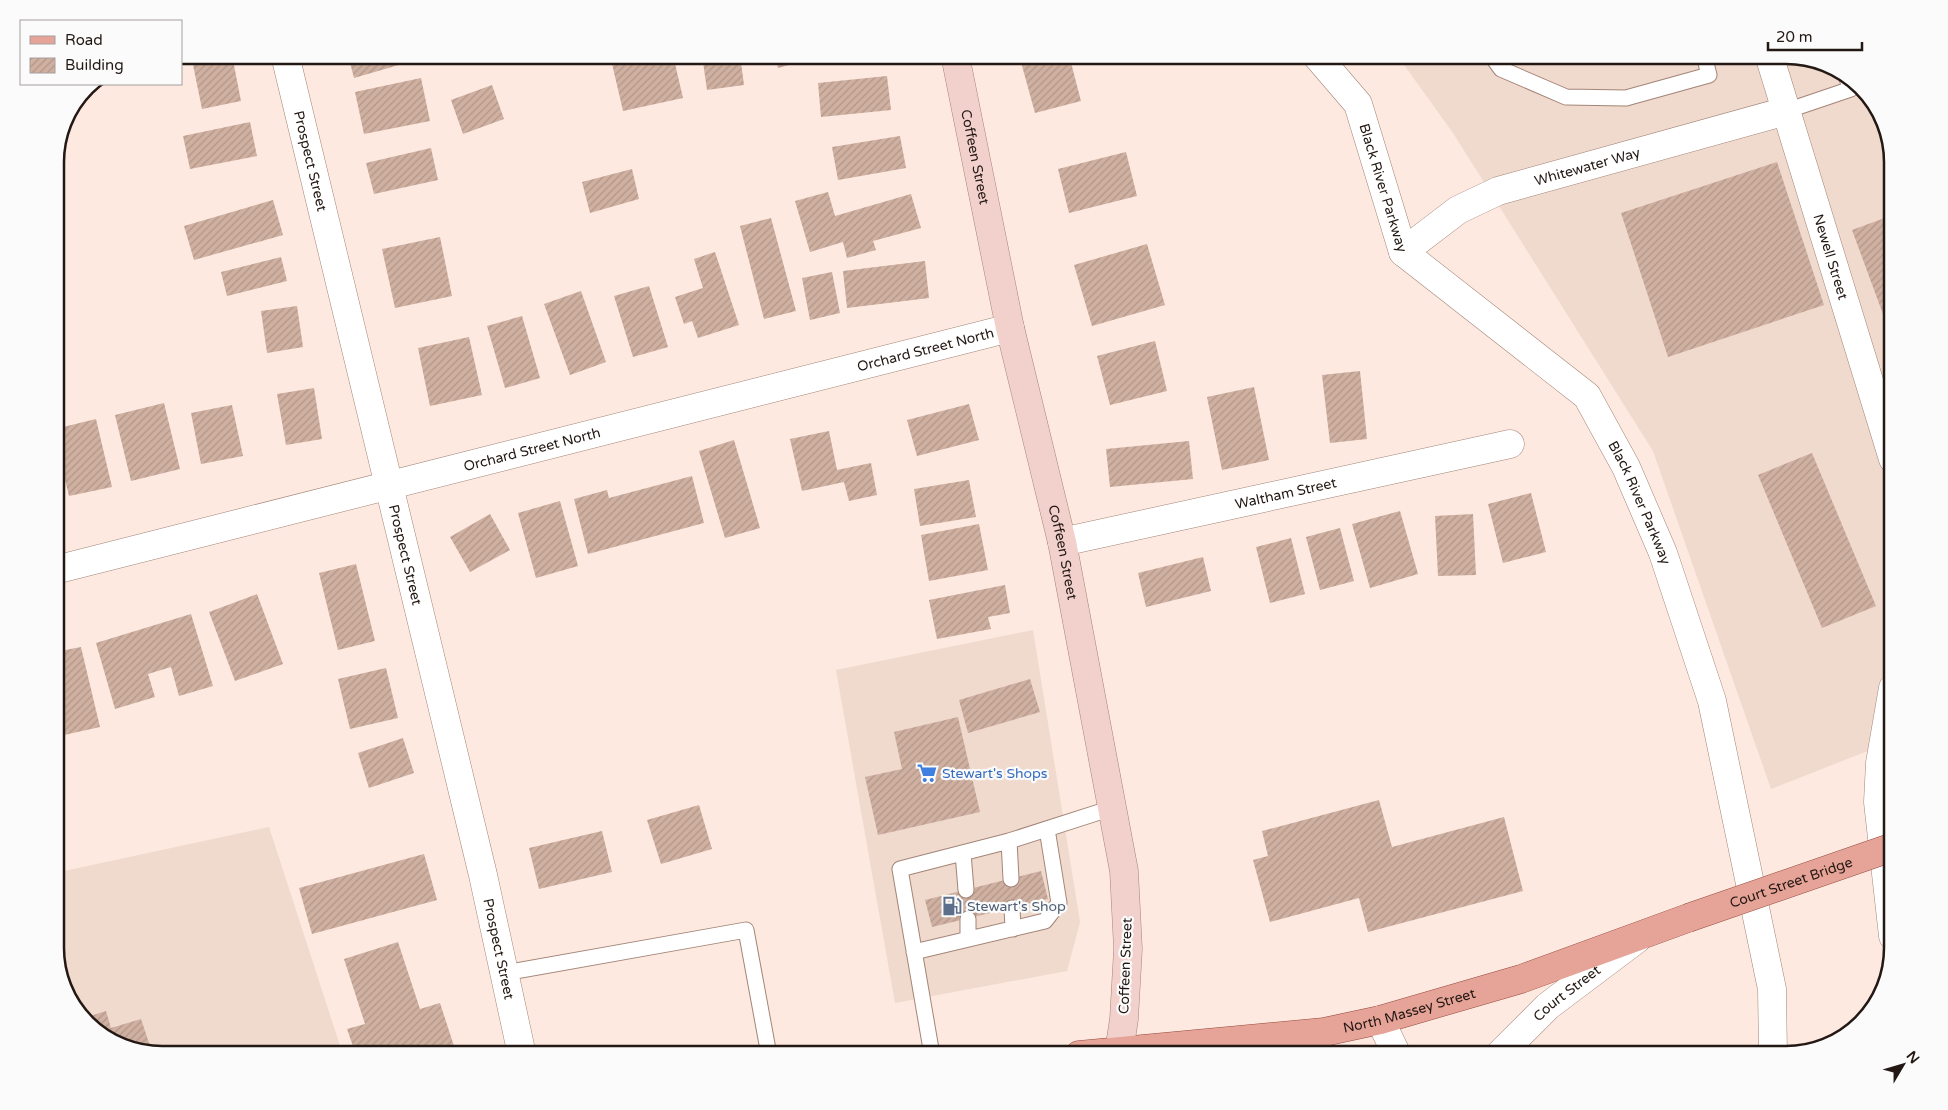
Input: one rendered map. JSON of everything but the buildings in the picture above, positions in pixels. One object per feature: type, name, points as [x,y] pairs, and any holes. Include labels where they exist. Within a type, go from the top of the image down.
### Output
[{"type":"main road","name":"Coffeen Street","points":[[957,64],[1010,328],[1062,542],[1124,871],[1128,949],[1124,1019],[1120,1046]]},
{"type":"main road","name":"Court Street Bridge","points":[[1641,936],[1884,850]]},
{"type":"main road","name":"North Massey Street","points":[[1187,1046],[1324,1032],[1380,1020],[1521,979],[1641,936]]},
{"type":"street","name":"Prospect Street","points":[[287,64],[483,875],[520,1046]]},
{"type":"street","name":"Black River Parkway","points":[[1324,64],[1358,104],[1403,252],[1586,396],[1626,467],[1663,553],[1712,701],[1772,989],[1773,1046]]},
{"type":"street","name":"Newell Street","points":[[1771,64],[1884,431]]},
{"type":"street","name":"Whitewater Way","points":[[1403,252],[1458,210],[1498,192],[1786,111]]},
{"type":"street","name":"Orchard Street North","points":[[64,568],[1010,328]]},
{"type":"street","name":"Waltham Street","points":[[1062,542],[1510,444]]},
{"type":"street","points":[[1884,740],[1880,763],[1878,802],[1884,856]]},
{"type":"street","name":"Court Street","points":[[1508,1046],[1548,1006],[1641,936]]},
{"type":"street","points":[[1380,1020],[1393,1046]]},
{"type":"lane","points":[[1497,64],[1501,69],[1566,97],[1626,98],[1710,75],[1707,64]]},
{"type":"lane","points":[[1786,111],[1851,89],[1850,88]]},
{"type":"lane","points":[[930,1046],[900,869],[1009,841],[1112,808]]},
{"type":"lane","points":[[914,952],[1046,921],[1059,903],[1047,829]]},
{"type":"lane","points":[[1009,841],[1011,878]]},
{"type":"lane","points":[[963,853],[966,890]]},
{"type":"lane","points":[[1012,908],[1013,929]]},
{"type":"lane","points":[[968,919],[968,939]]},
{"type":"lane","points":[[504,973],[746,930],[767,1046]]},
{"type":"shaded area","points":[[1403,64],[1799,65],[1824,71],[1841,80],[1868,107],[1879,130],[1884,156],[1884,745],[1771,789],[1653,451],[1453,133]]},
{"type":"shaded area","points":[[1033,630],[1080,922],[1067,971],[895,1003],[836,670]]},
{"type":"shaded area","points":[[269,827],[340,1046],[162,1046],[137,1043],[113,1033],[88,1013],[80,1003],[69,980],[64,954],[64,871]]},
{"type":"place","name":"Stewart's Shops","points":[[927,773]]},
{"type":"place","name":"Stewart's Shop","points":[[952,906]]}]
